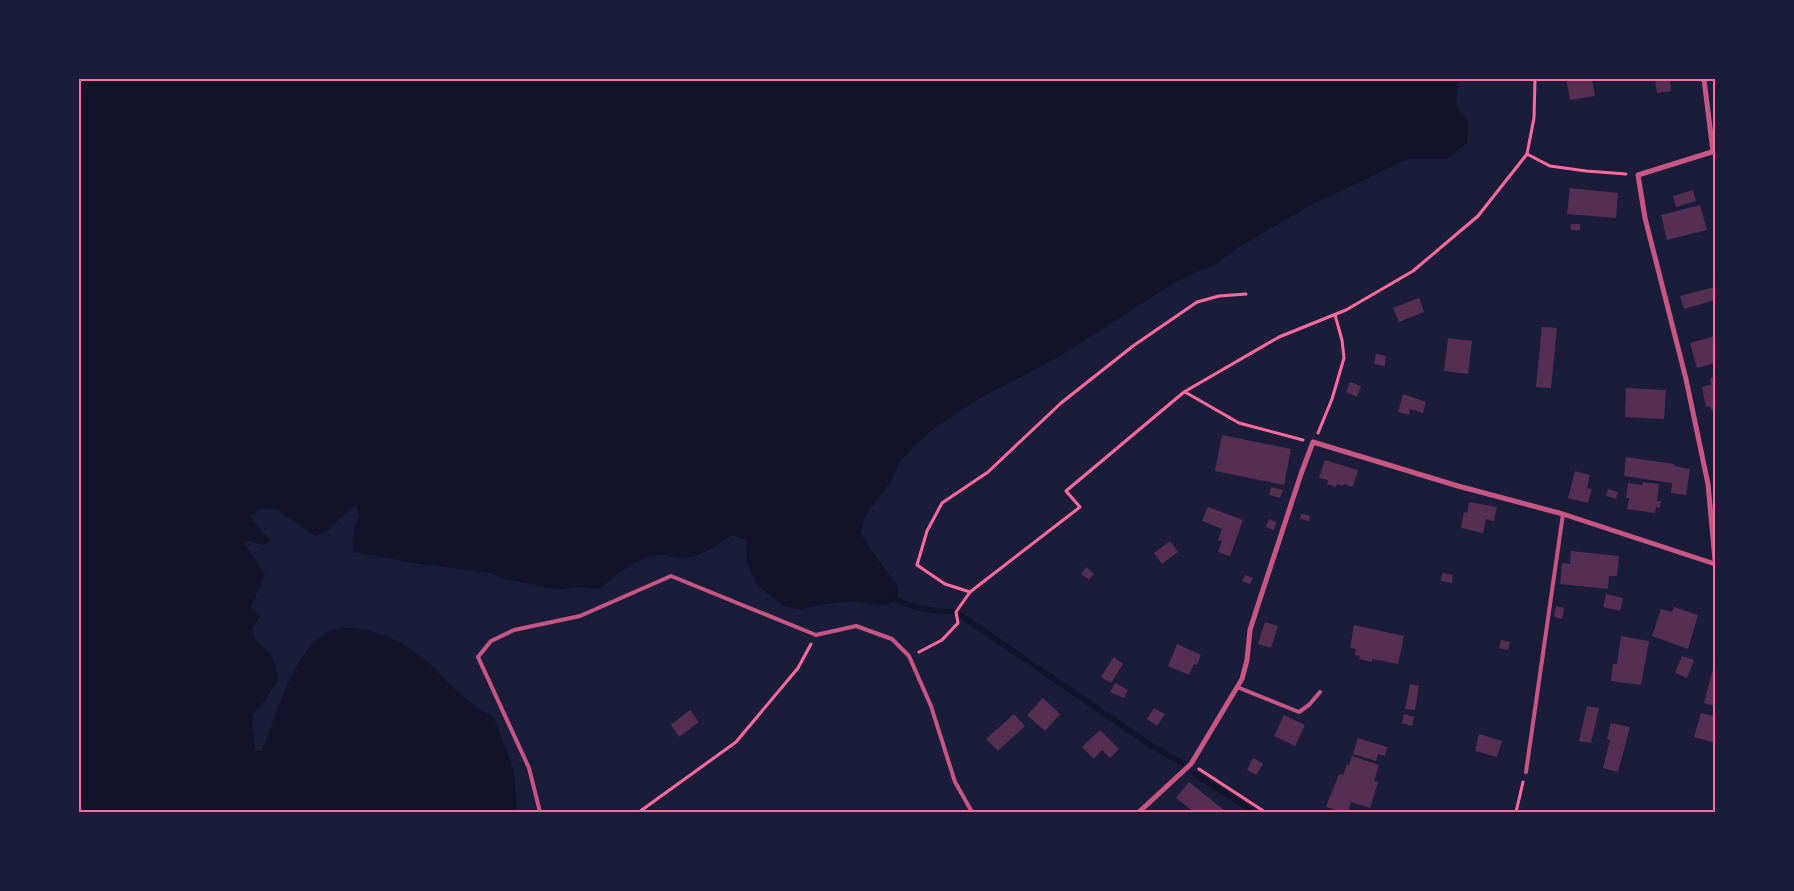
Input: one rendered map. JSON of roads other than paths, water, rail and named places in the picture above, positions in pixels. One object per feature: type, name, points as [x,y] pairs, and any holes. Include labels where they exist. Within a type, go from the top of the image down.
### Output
[{"type":"street","points":[[1704,79],[1714,151],[1638,175],[1645,218],[1686,379],[1708,484],[1715,560]]},
{"type":"street","points":[[1139,812],[1190,764],[1242,679],[1247,660],[1250,630],[1313,442],[1442,481],[1562,514],[1715,564]]},
{"type":"lane","points":[[1526,772],[1562,514]]},
{"type":"lane","points":[[540,812],[529,768],[478,657],[491,642],[514,630],[580,616],[671,576],[816,635],[856,626],[892,639],[909,656],[931,706],[955,782],[972,812]]},
{"type":"lane","points":[[1237,687],[1299,712],[1309,705],[1320,692]]},
{"type":"waterway","points":[[891,595],[897,600],[913,606],[956,612],[1152,746],[1182,763]]},
{"type":"waterway","points":[[1195,774],[1254,812]]}]
